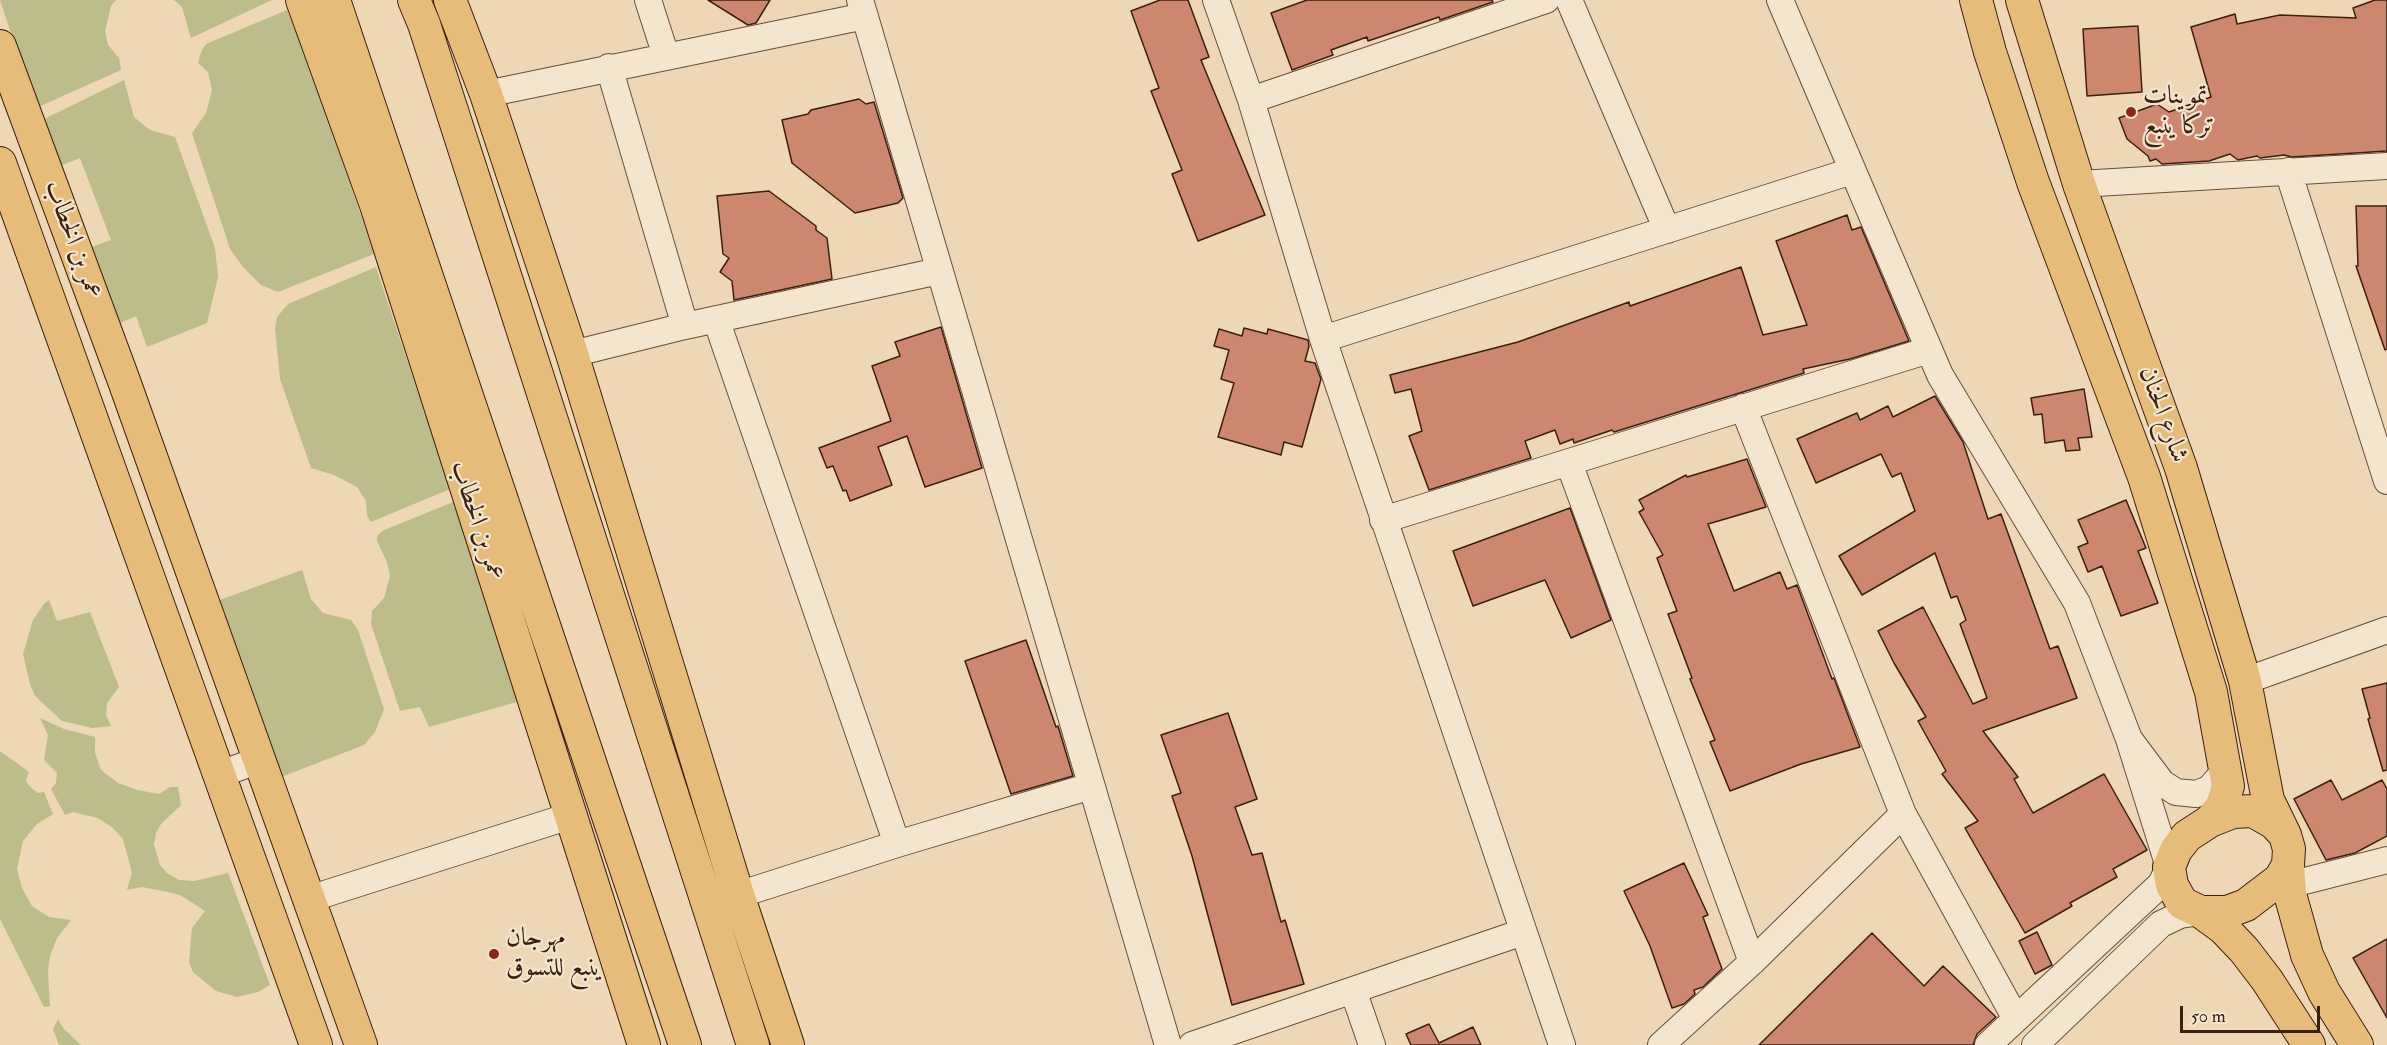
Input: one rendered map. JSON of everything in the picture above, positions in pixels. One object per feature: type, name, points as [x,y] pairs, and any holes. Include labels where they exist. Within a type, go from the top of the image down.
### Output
[{"type":"main road","name":"عمر بن الخطاب","points":[[302,0],[376,205],[644,1045]]},
{"type":"main road","points":[[333,0],[640,905],[685,1045]]},
{"type":"main road","name":"شارع الحنان","points":[[1976,0],[1990,52],[2033,182],[2144,477],[2211,692],[2228,786],[2222,806],[2210,821]]},
{"type":"main road","name":"شارع الحنان","points":[[2029,1],[2079,184],[2181,468],[2245,681],[2268,800],[2287,867],[2296,918],[2307,955],[2324,992],[2357,1045]]},
{"type":"main road","points":[[453,7],[486,94],[572,354],[738,895],[788,1045]]},
{"type":"main road","points":[[419,12],[753,1045]]},
{"type":"main road","name":"عمر بن الخطاب","points":[[0,46],[124,381],[361,1045]]},
{"type":"main road","name":"عمر بن الخطاب","points":[[0,163],[316,1045]]},
{"type":"main road","points":[[2201,912],[2227,912],[2246,905],[2280,879],[2287,867],[2274,823],[2253,811],[2234,812],[2210,821],[2187,836],[2176,850],[2169,867],[2172,885],[2182,903],[2201,912],[2223,928],[2244,950],[2267,980],[2309,1045]]},
{"type":"street","points":[[648,0],[666,56]]},
{"type":"street","points":[[1216,0],[1251,100],[1323,339],[1562,1045]]},
{"type":"street","points":[[1251,100],[1546,0]]},
{"type":"street","points":[[1569,0],[1667,230]]},
{"type":"street","points":[[1780,0],[1940,375],[2077,603],[2129,739],[2169,867],[2161,884],[2151,895],[1988,1045]]},
{"type":"street","points":[[419,12],[453,7]]},
{"type":"street","points":[[486,94],[666,56],[862,8],[1168,1045]]},
{"type":"street","points":[[609,68],[685,326]]},
{"type":"street","points":[[2079,184],[2387,166]]},
{"type":"street","points":[[1323,339],[1852,171]]},
{"type":"street","points":[[2288,171],[2387,481]]},
{"type":"street","points":[[572,354],[685,326],[939,271]]},
{"type":"street","points":[[716,319],[897,844]]},
{"type":"street","points":[[1383,520],[1929,350]]},
{"type":"street","points":[[1743,407],[1903,814],[2016,1019]]},
{"type":"street","points":[[1569,463],[1752,962]]},
{"type":"street","points":[[2245,681],[2387,630]]},
{"type":"street","points":[[634,676],[668,665]]},
{"type":"street","points":[[2129,739],[2162,783],[2176,792],[2196,794],[2209,789],[2225,771]]},
{"type":"street","points":[[218,775],[259,760]]},
{"type":"street","points":[[738,895],[897,844],[1091,786]]},
{"type":"street","points":[[1661,1045],[1752,962],[1903,814]]},
{"type":"street","points":[[309,899],[570,816]]},
{"type":"street","points":[[2287,867],[2387,860]]},
{"type":"street","points":[[603,917],[640,905]]},
{"type":"street","points":[[2035,1045],[2161,924],[2180,915],[2201,912]]},
{"type":"street","points":[[1192,1045],[1523,932]]},
{"type":"street","points":[[1353,990],[1372,1045]]},
{"type":"green space","points":[[0,0],[116,0],[111,6],[105,31],[108,45],[119,58],[121,70],[36,108]]},
{"type":"green space","points":[[174,0],[272,0],[191,38],[182,7]]},
{"type":"green space","points":[[287,10],[305,52],[374,254],[278,292],[261,285],[243,267],[230,249],[192,133],[206,113],[212,90],[208,72],[198,63],[206,44]]},
{"type":"green space","points":[[124,80],[134,117],[150,130],[175,137],[215,248],[218,277],[207,323],[147,347],[136,316],[114,326],[86,249],[111,240],[80,158],[60,166],[42,120]]},
{"type":"green space","points":[[376,267],[450,489],[371,522],[367,516],[366,501],[357,487],[334,475],[311,468],[280,379],[275,328],[277,317],[288,304]]},
{"type":"green space","points":[[453,502],[520,701],[429,727],[420,707],[400,711],[371,624],[372,611],[384,598],[390,576],[377,536],[382,531]]},
{"type":"green space","points":[[302,570],[311,599],[323,613],[351,620],[358,630],[384,709],[375,732],[364,745],[281,777],[217,601]]},
{"type":"green space","points":[[49,600],[57,621],[90,612],[119,687],[107,703],[106,715],[111,726],[92,728],[62,721],[35,696],[23,654],[33,620]]},
{"type":"green space","points":[[40,718],[64,729],[95,737],[95,753],[101,770],[118,783],[137,790],[159,794],[170,787],[178,787],[181,805],[161,824],[156,833],[154,844],[160,865],[167,873],[179,880],[194,881],[228,873],[270,985],[258,992],[237,997],[216,991],[193,972],[189,962],[192,928],[205,911],[180,895],[142,887],[127,890],[132,873],[123,839],[113,828],[98,818],[73,812],[65,815],[51,789],[56,783],[57,773],[44,760],[48,735]]},
{"type":"green space","points":[[0,751],[29,772],[26,780],[29,786],[38,793],[44,792],[53,814],[37,824],[23,841],[17,869],[22,888],[32,906],[49,917],[71,920],[57,938],[50,956],[48,972],[50,1006],[44,1007],[0,919]]},
{"type":"green space","points":[[58,1019],[63,1028],[81,1045],[59,1045],[53,1029]]},
{"type":"building","points":[[708,0],[770,0],[756,23],[748,25]]},
{"type":"building","points":[[1160,0],[1188,0],[1209,57],[1201,60],[1265,215],[1198,241],[1172,174],[1182,170],[1151,91],[1159,88],[1131,11]]},
{"type":"building","points":[[1307,0],[1492,0],[1493,2],[1368,41],[1367,37],[1331,50],[1333,55],[1292,70],[1271,13]]},
{"type":"building","points":[[2375,0],[2387,0],[2387,151],[2292,157],[2284,155],[2260,158],[2257,156],[2238,160],[2230,154],[2209,161],[2162,164],[2156,159],[2150,161],[2148,156],[2127,139],[2119,118],[2157,104],[2169,112],[2211,97],[2191,27],[2235,14],[2237,24],[2280,15],[2356,18],[2353,8]]},
{"type":"building","points":[[2138,26],[2142,92],[2087,96],[2083,29]]},
{"type":"building","points":[[859,99],[866,104],[874,102],[903,198],[898,203],[855,213],[792,163],[782,120],[808,114],[811,110]]},
{"type":"building","points":[[769,191],[816,226],[816,230],[827,238],[832,279],[734,300],[732,281],[720,272],[729,258],[723,254],[717,196]]},
{"type":"building","points":[[2356,206],[2387,206],[2387,349],[2385,350],[2356,266],[2358,266]]},
{"type":"building","points":[[1847,215],[1852,230],[1861,227],[1909,341],[1850,359],[1803,369],[1804,373],[1574,443],[1573,439],[1560,444],[1555,430],[1525,441],[1531,458],[1429,490],[1409,436],[1422,431],[1411,389],[1395,393],[1390,375],[1518,342],[1629,302],[1630,306],[1741,267],[1763,335],[1807,325],[1776,241]]},
{"type":"building","points":[[941,327],[982,468],[925,487],[907,436],[878,447],[892,485],[850,501],[846,490],[843,491],[833,466],[827,468],[819,448],[891,421],[872,366],[900,356],[895,342]]},
{"type":"building","points":[[1244,328],[1267,334],[1268,329],[1308,340],[1309,346],[1305,361],[1315,363],[1321,379],[1302,447],[1284,442],[1281,455],[1218,437],[1234,383],[1221,379],[1229,350],[1214,346],[1219,329],[1242,336]]},
{"type":"building","points":[[2084,389],[2092,437],[2078,438],[2080,450],[2066,451],[2064,440],[2045,443],[2042,414],[2034,415],[2031,398]]},
{"type":"building","points":[[1935,396],[1963,442],[1988,519],[2001,514],[2050,649],[2058,646],[2077,698],[1983,731],[2018,777],[2014,779],[2033,813],[2104,774],[2147,850],[2113,869],[2117,877],[2070,903],[2072,906],[2025,933],[1965,828],[1978,821],[1942,774],[1946,771],[1918,721],[1926,717],[1878,631],[1923,607],[1973,704],[1987,698],[1960,624],[1966,620],[1957,596],[1951,598],[1935,553],[1862,595],[1839,556],[1915,511],[1901,473],[1892,477],[1881,454],[1816,483],[1797,439],[1857,413],[1860,420],[1888,406],[1893,417]]},
{"type":"building","points":[[1747,459],[1766,507],[1708,524],[1734,591],[1780,572],[1787,589],[1797,585],[1860,747],[1801,764],[1730,791],[1710,742],[1715,740],[1690,679],[1692,678],[1668,614],[1677,611],[1657,558],[1663,555],[1639,512],[1644,509],[1639,500],[1686,475],[1687,477]]},
{"type":"building","points":[[2126,500],[2146,548],[2138,551],[2158,603],[2121,616],[2102,566],[2088,572],[2078,547],[2088,543],[2078,520]]},
{"type":"building","points":[[1570,508],[1611,620],[1571,638],[1545,580],[1473,606],[1453,551]]},
{"type":"building","points":[[1026,640],[1056,727],[1058,726],[1073,776],[1011,794],[965,661]]},
{"type":"building","points":[[2387,683],[2387,770],[2383,771],[2362,689]]},
{"type":"building","points":[[1228,713],[1257,799],[1235,807],[1252,855],[1262,853],[1281,922],[1285,920],[1304,984],[1232,1005],[1192,856],[1172,796],[1181,793],[1161,735]]},
{"type":"building","points":[[2331,780],[2342,800],[2382,780],[2387,789],[2387,836],[2355,853],[2326,860],[2294,799]]},
{"type":"building","points":[[1684,863],[1708,915],[1703,917],[1722,969],[1703,987],[1694,990],[1695,994],[1684,1004],[1672,1008],[1650,946],[1624,891]]},
{"type":"building","points":[[2037,932],[2052,965],[2035,974],[2019,941]]},
{"type":"building","points":[[1872,933],[1924,986],[1943,966],[1996,1017],[1977,1034],[1973,1045],[1759,1045]]},
{"type":"building","points":[[2387,939],[2387,1018],[2353,958]]},
{"type":"building","points":[[1429,1024],[1439,1043],[1473,1027],[1481,1045],[1411,1045],[1406,1034]]},
{"type":"place","name":"تموينات تركا ينبع","points":[[2131,112]]},
{"type":"place","name":"مهرجان ينبع للتسوق","points":[[494,954]]}]
